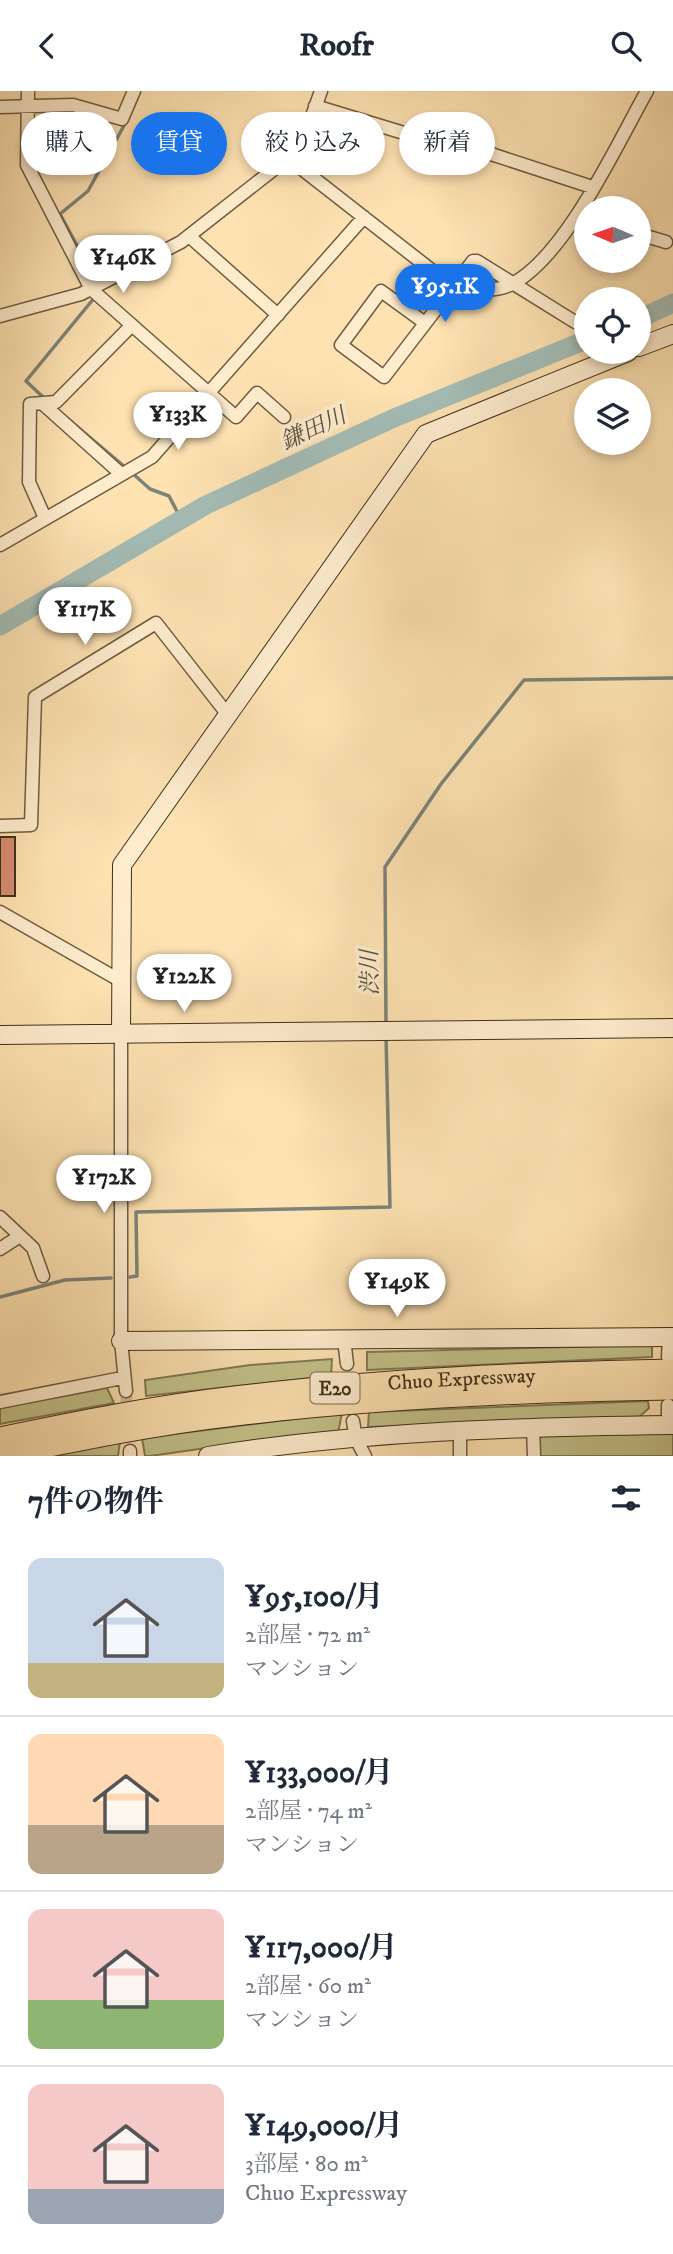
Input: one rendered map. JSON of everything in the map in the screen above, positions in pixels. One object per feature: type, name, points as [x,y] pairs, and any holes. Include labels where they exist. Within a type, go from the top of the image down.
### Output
[{"type":"highway","name":"Chuo Expressway","points":[[0,1439],[99,1419],[246,1396],[671,1364]]},
{"type":"highway","name":"Chuo Expressway","points":[[0,1455],[100,1435],[233,1414],[398,1398],[671,1397]]},
{"type":"street","points":[[28,91],[27,165],[91,289],[236,417],[257,393],[284,417]]},
{"type":"street","points":[[0,107],[73,105],[122,119],[134,91]]},
{"type":"street","points":[[313,112],[321,91]]},
{"type":"street","points":[[589,196],[647,91]]},
{"type":"street","points":[[315,106],[472,154],[488,153],[592,187]]},
{"type":"street","points":[[0,317],[91,289],[189,236],[267,175]]},
{"type":"street","points":[[309,175],[454,285],[495,289],[515,282],[574,224]]},
{"type":"street","points":[[0,545],[5,545],[120,473],[152,457],[364,217]]},
{"type":"street","points":[[189,236],[278,315]]},
{"type":"street","points":[[651,238],[666,242]]},
{"type":"street","points":[[425,323],[381,291],[341,345],[384,377],[473,261],[515,282],[574,320]]},
{"type":"street","points":[[45,518],[29,482],[30,404],[56,402],[132,325]]},
{"type":"street","points":[[651,343],[673,334]]},
{"type":"street","points":[[0,1402],[124,1385],[121,1341],[122,865],[426,435],[599,364]]},
{"type":"street","points":[[43,404],[120,473]]},
{"type":"street","points":[[0,826],[31,825],[35,697],[156,623],[228,715]]},
{"type":"street","points":[[0,912],[121,981]]},
{"type":"street","points":[[0,1035],[673,1028]]},
{"type":"street","points":[[0,1217],[33,1248],[43,1276]]},
{"type":"street","points":[[0,1249],[20,1236]]},
{"type":"street","points":[[121,1341],[671,1337],[671,1364]]},
{"type":"street","points":[[344,1339],[347,1364]]},
{"type":"street","points":[[208,1456],[355,1430],[460,1433],[533,1427],[671,1425],[671,1397]]},
{"type":"street","points":[[533,1427],[534,1456]]},
{"type":"street","points":[[355,1430],[365,1456]]},
{"type":"street","points":[[460,1433],[460,1456]]},
{"type":"shaded area","points":[[652,1345],[652,1357],[367,1370],[367,1352]]},
{"type":"shaded area","points":[[332,1359],[331,1376],[146,1396],[145,1380],[250,1365]]},
{"type":"shaded area","points":[[107,1388],[114,1403],[0,1424],[0,1408]]},
{"type":"shaded area","points":[[648,1401],[649,1408],[639,1417],[368,1427],[369,1412]]},
{"type":"shaded area","points":[[342,1413],[338,1433],[299,1435],[145,1456],[142,1438]]},
{"type":"shaded area","points":[[673,1430],[673,1456],[539,1456],[539,1434]]},
{"type":"shaded area","points":[[120,1441],[118,1456],[47,1456]]},
{"type":"building","points":[[0,837],[15,837],[15,896],[0,896]]},
{"type":"waterway","points":[[92,280],[86,262],[60,214],[88,191],[126,122]]},
{"type":"waterway","points":[[45,399],[26,381],[95,297]]},
{"type":"waterway","name":"鎌田川","points":[[651,313],[673,303]]},
{"type":"waterway","name":"鎌田川","points":[[0,626],[206,505],[394,418],[574,345]]},
{"type":"waterway","points":[[67,418],[125,467]]},
{"type":"waterway","points":[[131,472],[150,489],[169,496],[181,519]]},
{"type":"waterway","name":"渋川","points":[[386,1025],[385,867],[441,784],[524,680],[673,678]]},
{"type":"waterway","name":"渋川","points":[[130,1277],[137,1276],[136,1212],[390,1207],[386,1036]]},
{"type":"waterway","points":[[0,1297],[65,1280],[111,1278]]},
{"type":"tunnel","points":[[126,1391],[130,1451]]}]
